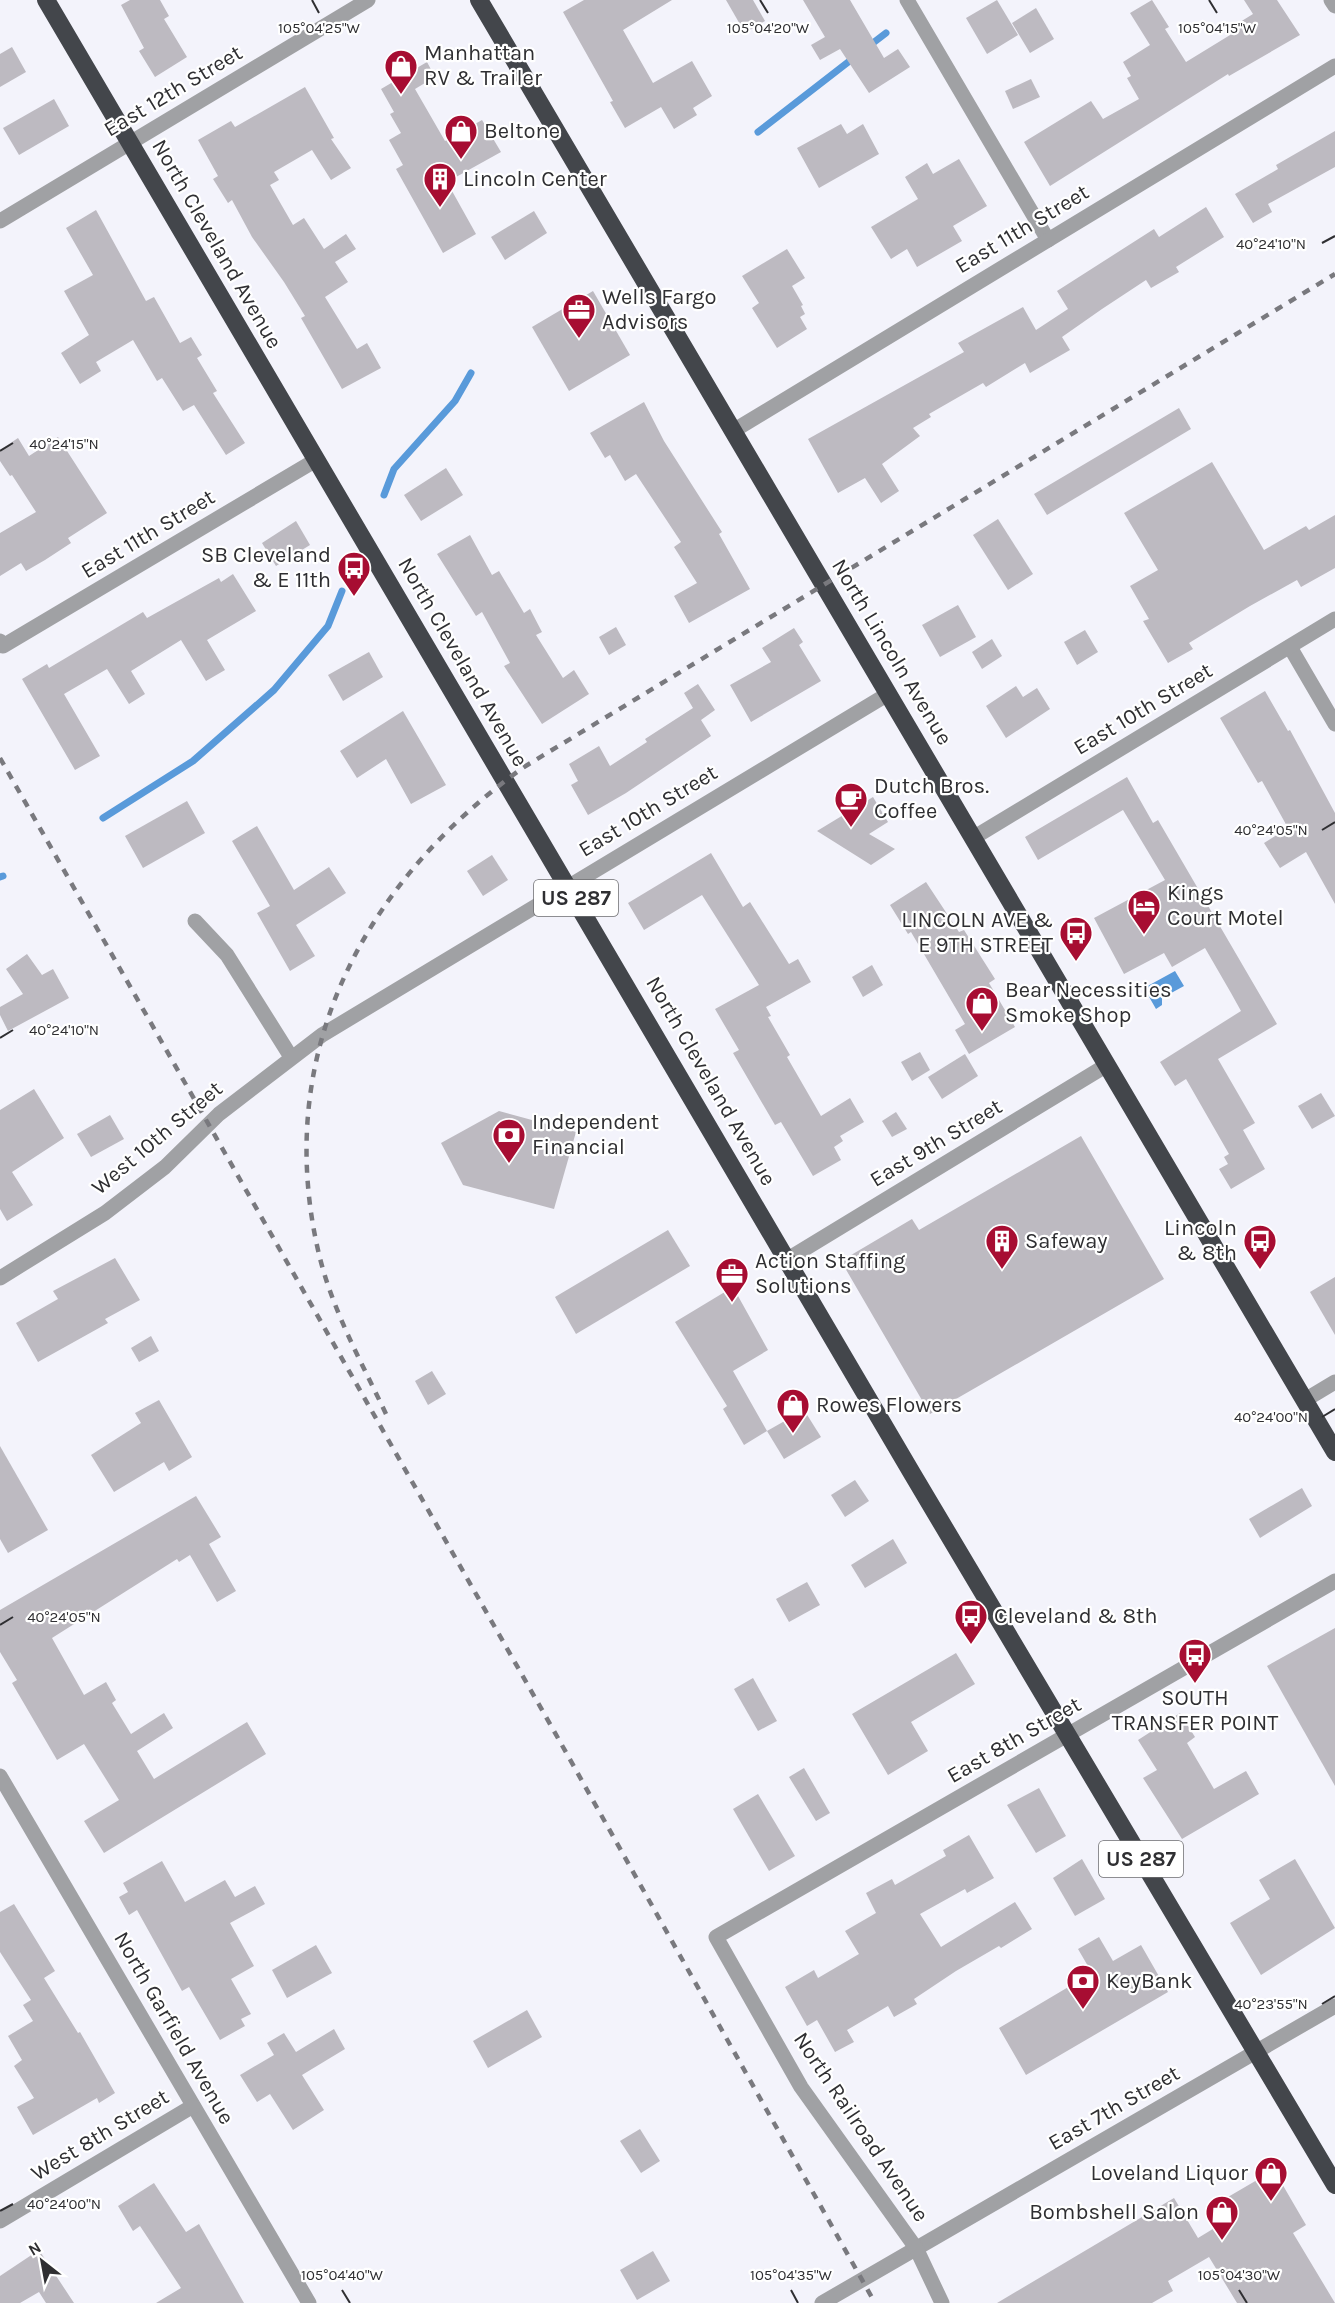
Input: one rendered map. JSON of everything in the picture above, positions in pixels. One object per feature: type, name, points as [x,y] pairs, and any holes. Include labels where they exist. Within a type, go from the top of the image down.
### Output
[{"type":"highway","name":"North Cleveland Avenue","points":[[46,0],[1335,2185]]},
{"type":"highway","name":"North Lincoln Avenue","points":[[479,0],[1335,1452]]},
{"type":"street","name":"East 12th Street","points":[[0,221],[368,0]]},
{"type":"street","points":[[907,0],[1048,240]]},
{"type":"street","points":[[1331,0],[1335,6]]},
{"type":"street","name":"East 11th Street","points":[[733,431],[1335,66]]},
{"type":"street","name":"East 11th Street","points":[[1,644],[316,460]]},
{"type":"street","name":"East 10th Street","points":[[973,838],[1335,619]]},
{"type":"street","points":[[1290,647],[1335,724]]},
{"type":"street","name":"East 10th Street","points":[[338,1024],[888,694]]},
{"type":"street","points":[[195,921],[227,955],[291,1057]]},
{"type":"street","name":"West 10th Street","points":[[0,1278],[122,1200],[165,1167],[219,1114],[291,1057],[338,1024]]},
{"type":"street","name":"East 9th Street","points":[[788,1259],[1107,1065]]},
{"type":"street","points":[[1305,1400],[1335,1382]]},
{"type":"street","name":"East 8th Street","points":[[716,1937],[1335,1581]]},
{"type":"street","name":"North Garfield Avenue","points":[[0,1776],[309,2303]]},
{"type":"street","name":"North Railroad Avenue","points":[[716,1937],[801,2087],[916,2248],[942,2303]]},
{"type":"street","name":"East 7th Street","points":[[822,2303],[1335,2006]]},
{"type":"street","name":"West 8th Street","points":[[0,2221],[193,2106]]},
{"type":"water","points":[[1175,971],[1184,986],[1162,998],[1162,1005],[1156,1009],[1144,988]]},
{"type":"building","points":[[130,0],[160,0],[169,16],[164,19],[187,57],[155,77],[139,51],[144,48],[121,5]]},
{"type":"building","points":[[584,0],[672,0],[623,30],[653,83],[692,61],[712,96],[693,108],[697,115],[674,129],[661,107],[625,128],[610,102],[613,101],[563,12]]},
{"type":"building","points":[[726,0],[753,0],[765,21],[745,33]]},
{"type":"building","points":[[803,0],[850,0],[884,58],[898,49],[910,67],[869,93],[840,49],[820,60],[811,45],[825,37]]},
{"type":"building","points":[[997,0],[1018,35],[987,54],[966,18]]},
{"type":"building","points":[[1152,0],[1169,27],[1165,29],[1186,62],[1235,32],[1232,27],[1253,14],[1244,0],[1277,0],[1300,35],[1229,76],[1228,74],[1050,186],[1024,142],[1091,101],[1103,119],[1139,99],[1127,78],[1131,76],[1123,62],[1150,45],[1130,13]]},
{"type":"building","points":[[1036,8],[1054,39],[1030,53],[1012,23]]},
{"type":"building","points":[[12,47],[26,72],[0,87],[0,54]]},
{"type":"building","name":"Lincoln Center","points":[[427,62],[435,77],[415,89],[445,141],[482,120],[501,152],[447,182],[476,234],[443,253],[396,169],[403,165],[389,140],[401,133],[390,114],[394,112],[381,89]]},
{"type":"building","points":[[1031,79],[1040,97],[1013,109],[1005,91]]},
{"type":"building","points":[[305,87],[334,138],[331,139],[351,168],[331,180],[312,150],[274,172],[279,180],[270,185],[293,225],[304,218],[324,249],[346,234],[356,249],[335,262],[348,282],[325,297],[357,349],[367,343],[381,368],[342,389],[301,318],[305,316],[252,237],[232,200],[228,203],[213,179],[218,176],[198,140],[231,121],[235,127]]},
{"type":"building","points":[[54,99],[69,126],[19,155],[3,128]]},
{"type":"building","points":[[841,124],[847,134],[863,124],[879,154],[819,188],[797,148]]},
{"type":"building","points":[[1335,131],[1335,167],[1268,204],[1272,212],[1253,223],[1235,194],[1278,169],[1276,165]]},
{"type":"building","points":[[959,159],[987,206],[953,226],[962,241],[917,267],[907,249],[891,259],[871,227],[918,199],[905,177],[927,163],[933,174]]},
{"type":"building","points":[[1206,207],[1224,237],[1176,267],[1179,272],[1151,288],[1146,280],[1062,337],[1070,350],[1030,373],[1025,363],[986,387],[983,383],[929,414],[931,417],[913,428],[920,436],[882,464],[899,491],[881,503],[865,478],[838,493],[808,439],[964,352],[958,343],[1023,307],[1036,330],[1068,309],[1057,291],[1154,229],[1159,237]]},
{"type":"building","points":[[96,210],[146,301],[154,297],[180,343],[191,337],[202,355],[197,358],[217,391],[213,393],[245,443],[226,455],[194,405],[183,411],[162,378],[157,381],[133,340],[96,362],[101,371],[80,384],[61,353],[89,335],[64,291],[93,275],[66,228]]},
{"type":"building","points":[[534,211],[547,233],[505,260],[491,237]]},
{"type":"building","points":[[787,249],[805,278],[792,286],[803,305],[801,306],[805,314],[800,317],[807,329],[777,348],[752,308],[759,303],[742,276]]},
{"type":"building","points":[[593,291],[630,355],[569,391],[532,327]]},
{"type":"building","points":[[644,402],[664,441],[722,532],[719,534],[750,589],[689,623],[674,596],[697,583],[674,547],[681,542],[636,474],[625,481],[610,455],[605,458],[590,433]]},
{"type":"building","points":[[1179,408],[1191,429],[1047,515],[1034,494]]},
{"type":"building","points":[[58,437],[107,513],[68,538],[71,543],[45,560],[26,571],[21,563],[0,576],[0,533],[36,512],[0,461],[0,450],[18,438],[29,456]]},
{"type":"building","points":[[1212,462],[1264,550],[1306,526],[1309,530],[1335,515],[1335,568],[1301,587],[1297,580],[1250,606],[1189,643],[1193,649],[1168,663],[1143,621],[1149,619],[1130,586],[1158,570],[1124,513]]},
{"type":"building","points":[[446,468],[463,495],[421,521],[404,495]]},
{"type":"building","points":[[998,519],[1033,574],[1008,590],[973,535]]},
{"type":"building","points":[[296,521],[310,545],[276,566],[262,543]]},
{"type":"building","points":[[470,535],[492,575],[499,571],[524,613],[530,609],[542,632],[536,635],[563,678],[574,670],[589,694],[542,724],[504,666],[510,663],[482,612],[476,616],[437,554]]},
{"type":"building","points":[[233,574],[256,611],[207,640],[225,670],[206,681],[181,640],[131,671],[145,694],[129,704],[107,669],[64,694],[100,756],[75,770],[22,679],[47,664],[49,668],[143,612],[147,618],[219,578],[221,582]]},
{"type":"building","points":[[958,605],[976,637],[940,657],[922,625]]},
{"type":"building","points":[[616,627],[626,645],[609,655],[599,637]]},
{"type":"building","points":[[794,628],[803,642],[799,645],[821,681],[751,722],[730,685],[771,662],[762,648]]},
{"type":"building","points":[[1085,630],[1098,652],[1077,665],[1064,642]]},
{"type":"building","points":[[992,639],[1002,656],[982,669],[972,652]]},
{"type":"building","points":[[369,652],[383,677],[343,701],[328,675]]},
{"type":"building","points":[[698,684],[715,710],[701,720],[711,736],[626,793],[588,815],[571,785],[578,781],[569,764],[599,746],[610,766],[647,742],[645,739],[693,708],[684,693]]},
{"type":"building","points":[[1016,686],[1023,697],[1037,688],[1050,709],[1006,738],[986,706]]},
{"type":"building","points":[[1265,691],[1288,731],[1290,730],[1335,813],[1335,904],[1306,852],[1280,868],[1264,843],[1288,828],[1262,781],[1258,783],[1220,718]]},
{"type":"building","points":[[403,711],[446,785],[411,804],[386,759],[357,778],[340,751]]},
{"type":"building","points":[[1127,777],[1153,823],[1158,820],[1277,1024],[1218,1059],[1255,1123],[1243,1130],[1265,1169],[1231,1189],[1219,1169],[1228,1164],[1224,1157],[1229,1154],[1186,1079],[1175,1086],[1160,1062],[1241,1011],[1205,948],[1172,967],[1164,953],[1124,974],[1094,918],[1165,880],[1123,810],[1038,860],[1025,837]]},
{"type":"building","points":[[873,797],[888,822],[869,834],[895,849],[871,865],[817,831]]},
{"type":"building","points":[[187,801],[205,833],[143,868],[125,836]]},
{"type":"building","points":[[257,826],[294,890],[329,867],[346,893],[296,925],[315,956],[290,971],[257,913],[270,906],[232,841]]},
{"type":"building","points":[[711,853],[743,907],[750,902],[789,964],[798,959],[811,982],[766,1007],[771,1016],[768,1017],[790,1055],[787,1057],[821,1116],[850,1098],[864,1122],[840,1136],[843,1141],[834,1147],[841,1160],[813,1176],[781,1122],[775,1125],[733,1053],[739,1050],[715,1009],[759,985],[702,895],[644,930],[628,903]]},
{"type":"building","points":[[492,855],[508,880],[483,896],[467,871]]},
{"type":"building","points":[[926,882],[959,932],[964,930],[995,979],[989,983],[1015,1027],[969,1054],[955,1030],[965,1024],[911,932],[908,934],[890,905]]},
{"type":"building","points":[[27,954],[42,975],[53,969],[69,998],[8,1031],[0,1015],[0,1007],[23,994],[6,969]]},
{"type":"building","points":[[872,965],[883,985],[863,997],[852,977]]},
{"type":"building","points":[[920,1052],[930,1070],[912,1081],[901,1062]]},
{"type":"building","points":[[965,1054],[978,1076],[942,1099],[928,1077]]},
{"type":"building","points":[[34,1089],[64,1138],[12,1172],[33,1205],[7,1221],[0,1209],[0,1110]]},
{"type":"building","points":[[1321,1093],[1335,1116],[1312,1129],[1298,1106]]},
{"type":"building","name":"Independent Financial","points":[[499,1111],[576,1132],[554,1209],[463,1185],[441,1143]]},
{"type":"building","points":[[896,1112],[907,1129],[892,1137],[882,1121]]},
{"type":"building","points":[[110,1115],[124,1139],[91,1157],[77,1134]]},
{"type":"building","name":"Safeway","points":[[1081,1136],[1164,1279],[930,1414],[841,1261],[912,1219],[919,1230]]},
{"type":"building","points":[[668,1230],[690,1266],[576,1334],[555,1297]]},
{"type":"building","points":[[115,1258],[140,1300],[105,1319],[108,1323],[38,1362],[16,1323],[58,1299],[53,1291]]},
{"type":"building","points":[[1335,1277],[1335,1335],[1310,1292]]},
{"type":"building","points":[[733,1287],[768,1350],[733,1371],[767,1431],[744,1445],[723,1409],[727,1406],[675,1322]]},
{"type":"building","points":[[151,1336],[159,1351],[139,1362],[131,1348]]},
{"type":"building","points":[[432,1371],[446,1394],[428,1405],[415,1381]]},
{"type":"building","points":[[159,1400],[192,1457],[169,1471],[164,1462],[114,1492],[91,1455],[141,1423],[135,1413]]},
{"type":"building","points":[[804,1410],[821,1437],[784,1459],[767,1431]]},
{"type":"building","points":[[0,1446],[48,1530],[8,1553],[0,1539]]},
{"type":"building","points":[[855,1480],[869,1501],[845,1517],[831,1495]]},
{"type":"building","points":[[1302,1488],[1312,1506],[1260,1538],[1249,1519]]},
{"type":"building","points":[[196,1496],[221,1537],[209,1544],[236,1591],[217,1602],[190,1555],[179,1562],[177,1559],[52,1638],[84,1695],[106,1682],[116,1700],[112,1703],[131,1734],[164,1713],[173,1728],[137,1751],[154,1779],[247,1722],[266,1754],[104,1853],[84,1821],[119,1800],[84,1744],[57,1760],[12,1683],[17,1680],[0,1652],[0,1610]]},
{"type":"building","points":[[893,1539],[907,1563],[865,1588],[851,1565]]},
{"type":"building","points":[[807,1582],[820,1605],[789,1622],[776,1599]]},
{"type":"building","points":[[1335,1628],[1335,1786],[1267,1666]]},
{"type":"building","points":[[956,1653],[975,1684],[911,1722],[928,1751],[888,1775],[852,1714]]},
{"type":"building","points":[[753,1678],[777,1721],[758,1731],[734,1689]]},
{"type":"building","points":[[1180,1713],[1195,1737],[1187,1743],[1214,1789],[1246,1771],[1259,1794],[1182,1839],[1143,1778],[1157,1770],[1138,1740]]},
{"type":"building","points":[[804,1768],[830,1813],[816,1821],[789,1777]]},
{"type":"building","points":[[1039,1788],[1066,1836],[1036,1853],[1007,1805]]},
{"type":"building","points":[[758,1794],[795,1856],[769,1871],[733,1809]]},
{"type":"building","points":[[969,1835],[994,1878],[967,1893],[965,1889],[920,1914],[941,1947],[1015,1902],[1032,1929],[956,1971],[914,1999],[917,2004],[894,2017],[888,2006],[847,2030],[854,2042],[835,2052],[817,2020],[807,2026],[785,1987],[814,1970],[818,1978],[859,1954],[845,1931],[876,1913],[866,1893],[892,1879],[895,1885],[946,1856],[943,1850]]},
{"type":"building","points":[[1082,1859],[1105,1899],[1075,1916],[1053,1878]]},
{"type":"building","points":[[1295,1859],[1335,1928],[1261,1975],[1230,1923],[1270,1899],[1259,1880]]},
{"type":"building","points":[[162,1861],[185,1902],[225,1880],[235,1897],[255,1886],[265,1904],[230,1923],[254,1966],[231,1979],[251,2014],[241,2019],[245,2026],[220,2040],[189,1987],[182,1991],[137,1910],[129,1915],[119,1897],[128,1892],[123,1883]]},
{"type":"building","points":[[14,1904],[55,1971],[44,1978],[78,2033],[80,2032],[115,2093],[99,2103],[97,2098],[33,2135],[17,2107],[34,2098],[14,2066],[22,2060],[8,2036],[33,2021],[23,2005],[31,2000],[0,1952],[0,1912]]},
{"type":"building","name":"KeyBank","points":[[1099,1937],[1113,1961],[1141,1945],[1168,1992],[1026,2075],[999,2028],[1092,1973],[1078,1949]]},
{"type":"building","points":[[316,1945],[332,1973],[287,1998],[272,1970]]},
{"type":"building","points":[[527,2010],[542,2037],[488,2068],[473,2041]]},
{"type":"building","points":[[334,2029],[345,2049],[302,2075],[324,2110],[293,2130],[270,2094],[257,2102],[240,2075],[274,2055],[267,2043],[284,2033],[296,2052]]},
{"type":"building","points":[[640,2129],[660,2161],[641,2173],[620,2141]]},
{"type":"building","points":[[1274,2170],[1306,2225],[1293,2233],[1335,2303],[1237,2303],[1209,2257],[1168,2281],[1173,2291],[1152,2303],[997,2303],[1174,2198],[1198,2238],[1226,2221],[1216,2204]]},
{"type":"building","points":[[154,2183],[186,2232],[199,2224],[244,2303],[156,2303],[181,2288],[140,2226],[133,2231],[118,2206]]},
{"type":"building","points":[[39,2250],[74,2303],[46,2303],[39,2292],[20,2303],[0,2303],[0,2276]]},
{"type":"building","points":[[653,2251],[670,2281],[637,2300],[620,2270]]},
{"type":"waterway","points":[[869,46],[886,33]]},
{"type":"waterway","points":[[758,132],[856,56]]},
{"type":"waterway","points":[[384,495],[394,469],[455,401],[471,373]]},
{"type":"waterway","points":[[103,818],[193,761],[274,690],[328,626],[342,591]]},
{"type":"railway","points":[[386,1414],[339,1313],[318,1250],[307,1177],[309,1107],[321,1041],[344,977],[377,918],[418,863],[467,812],[524,767],[1335,274]]},
{"type":"railway","points":[[0,758],[554,1731],[875,2303]]},
{"type":"place","name":"Manhattan RV & Trailer","points":[[401,95]]},
{"type":"place","name":"Beltone","points":[[461,160]]},
{"type":"place","name":"Lincoln Center","points":[[440,208]]},
{"type":"place","name":"Wells Fargo Advisors","points":[[579,339]]},
{"type":"place","name":"SB Cleveland & E 11th","points":[[354,597]]},
{"type":"place","name":"Dutch Bros. Coffee","points":[[851,828]]},
{"type":"place","name":"Kings Court Motel","points":[[1144,935]]},
{"type":"place","name":"LINCOLN AVE & E 9TH STREET","points":[[1076,962]]},
{"type":"place","name":"Bear Necessities Smoke Shop","points":[[982,1032]]},
{"type":"place","name":"Independent Financial","points":[[509,1164]]},
{"type":"place","name":"Safeway","points":[[1002,1270]]},
{"type":"place","name":"Lincoln & 8th","points":[[1260,1270]]},
{"type":"place","name":"Action Staffing Solutions","points":[[732,1303]]},
{"type":"place","name":"Rowes Flowers","points":[[793,1434]]},
{"type":"place","name":"Cleveland & 8th","points":[[971,1645]]},
{"type":"place","name":"SOUTH TRANSFER POINT","points":[[1195,1684]]},
{"type":"place","name":"KeyBank","points":[[1083,2010]]},
{"type":"place","name":"Loveland Liquor","points":[[1271,2202]]},
{"type":"place","name":"Bombshell Salon","points":[[1222,2241]]}]
